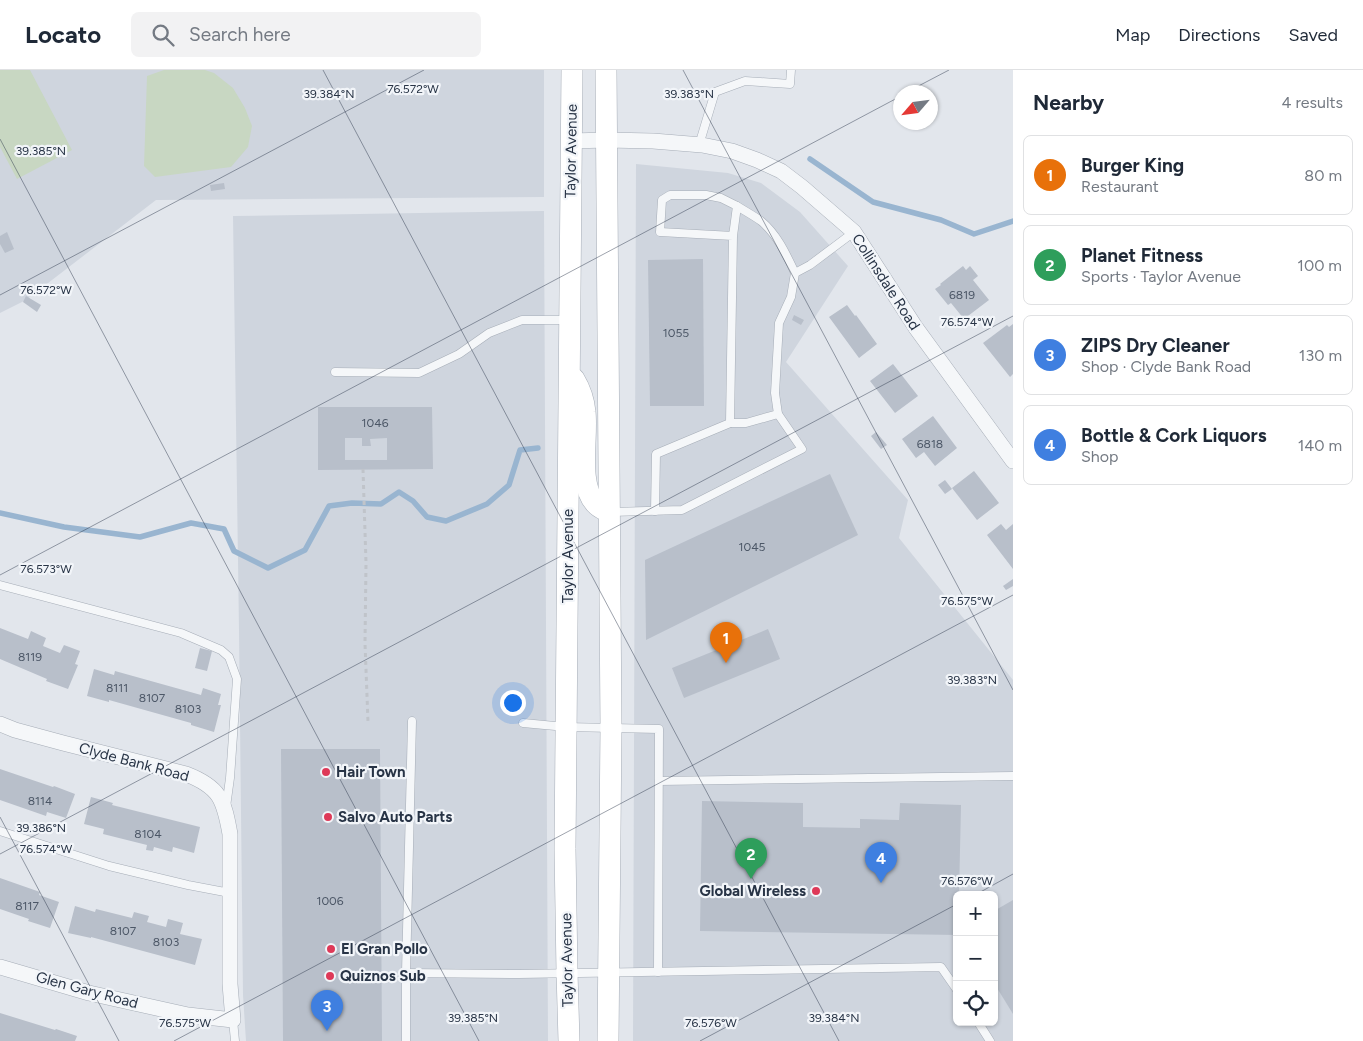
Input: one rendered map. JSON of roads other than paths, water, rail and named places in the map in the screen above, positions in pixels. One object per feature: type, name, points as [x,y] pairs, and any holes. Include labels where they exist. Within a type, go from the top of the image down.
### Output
[{"type":"main road","name":"Taylor Avenue","points":[[569,1041],[565,849],[572,70]]},
{"type":"main road","points":[[606,70],[611,728],[608,1041]]},
{"type":"main road","points":[[569,370],[579,388],[585,412],[585,481],[588,493],[596,505],[610,512]]},
{"type":"street","name":"Collinsdale Road","points":[[571,141],[653,141],[700,144],[732,151],[781,171],[854,232],[916,328],[1013,461]]},
{"type":"street","name":"Clyde Bank Road","points":[[0,724],[64,743],[186,774],[200,779],[217,793],[226,811],[230,834],[230,984],[233,1020]]},
{"type":"street","name":"Glen Gary Road","points":[[0,967],[89,993],[188,1015],[233,1020]]},
{"type":"lane","points":[[700,144],[715,92],[745,81],[790,84],[791,70]]},
{"type":"lane","points":[[610,512],[682,510],[802,449],[778,414],[775,392],[779,323],[791,297],[795,273],[786,254],[775,235],[762,222],[721,198],[706,195],[670,195],[662,200],[660,232],[733,236]]},
{"type":"lane","points":[[730,423],[733,236],[737,206]]},
{"type":"lane","points":[[795,273],[810,265],[854,232]]},
{"type":"lane","points":[[334,372],[419,373],[459,354],[489,333],[522,320],[570,320]]},
{"type":"lane","points":[[655,511],[656,454],[730,423],[746,424],[778,414]]},
{"type":"lane","points":[[0,584],[181,633],[221,650],[229,657],[237,678],[226,811]]},
{"type":"lane","points":[[406,1041],[412,721]]},
{"type":"lane","points":[[523,723],[566,727],[659,729],[658,972]]},
{"type":"lane","points":[[659,781],[1013,776]]},
{"type":"lane","points":[[0,831],[109,866],[188,885],[230,892]]},
{"type":"lane","points":[[406,973],[519,974],[942,967],[953,984]]},
{"type":"lane","points":[[233,1020],[235,1041]]},
{"type":"lane","points":[[981,1026],[990,1041]]},
{"type":"waterway","points":[[810,159],[873,202],[941,220],[974,234],[1013,221]]},
{"type":"waterway","points":[[0,513],[64,527],[140,537],[191,523],[224,529],[234,551],[268,568],[305,550],[329,506],[352,503],[381,504],[399,492],[413,501],[427,517],[446,521],[487,504],[509,485],[520,450],[538,448]]},
{"type":"place","name":"Burger King","points":[[726,663]]},
{"type":"place","name":"Hair Town","points":[[326,772]]},
{"type":"place","name":"Salvo Auto Parts","points":[[328,817]]},
{"type":"place","name":"Planet Fitness","points":[[751,879]]},
{"type":"place","name":"Bottle & Cork Liquors","points":[[881,883]]},
{"type":"place","name":"Global Wireless","points":[[816,891]]},
{"type":"place","name":"El Gran Pollo","points":[[331,949]]},
{"type":"place","name":"Quiznos Sub","points":[[330,976]]},
{"type":"place","name":"ZIPS Dry Cleaner","points":[[327,1031]]}]
